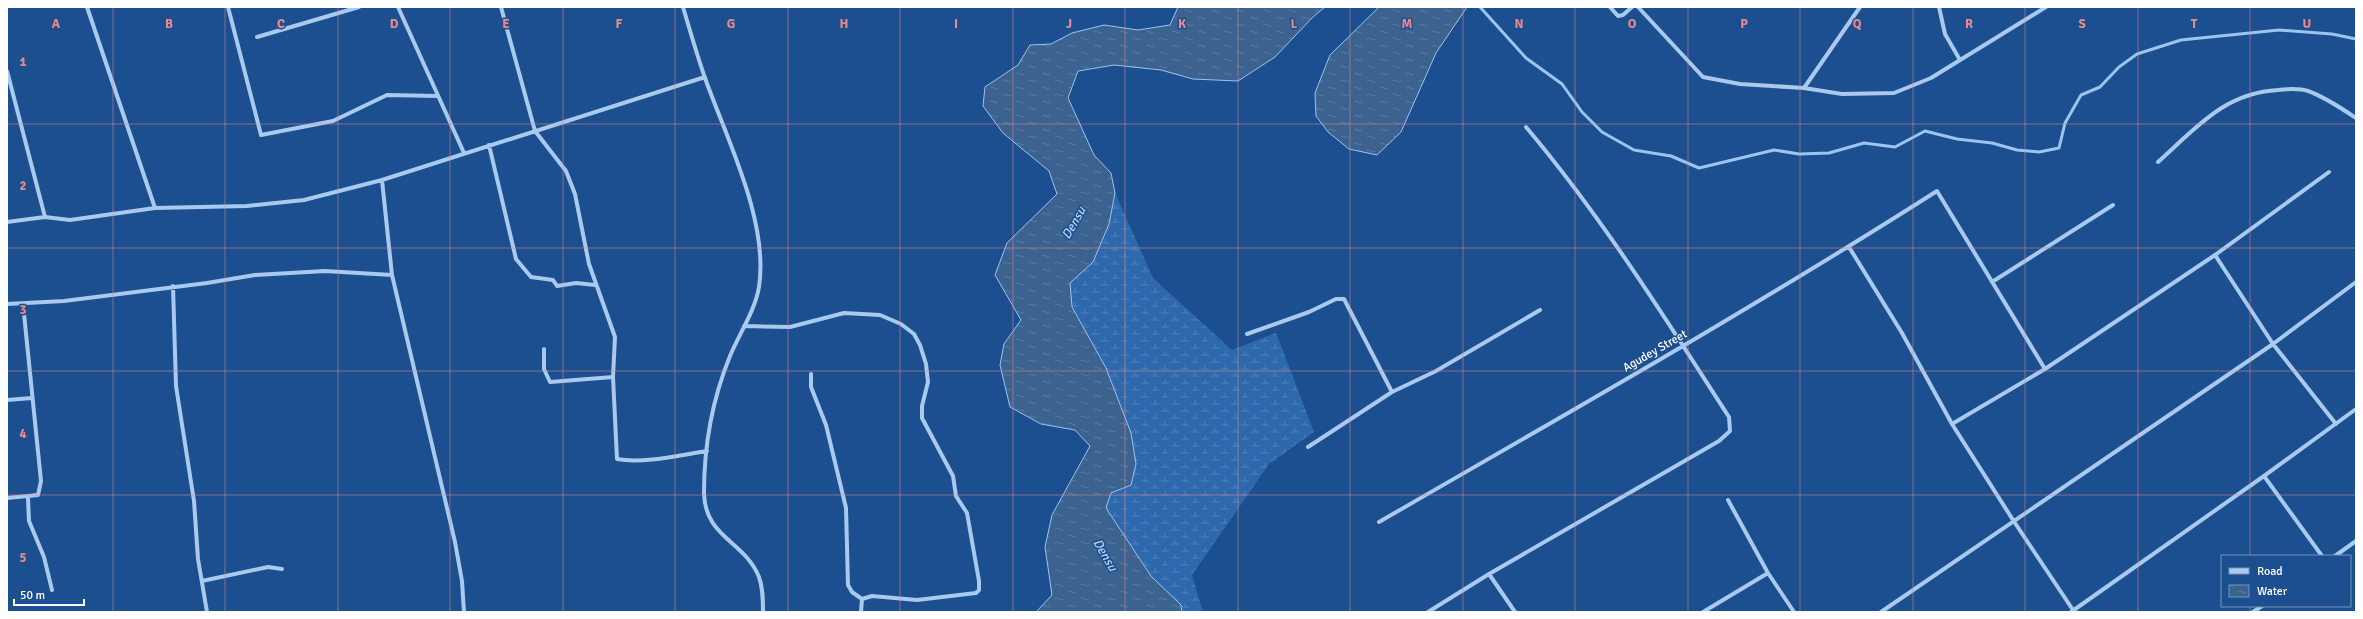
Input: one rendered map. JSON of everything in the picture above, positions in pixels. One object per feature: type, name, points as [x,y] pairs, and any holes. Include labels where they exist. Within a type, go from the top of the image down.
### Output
[{"type":"street","points":[[87,7],[155,208]]},
{"type":"street","points":[[228,7],[261,135],[333,121],[387,95],[438,96]]},
{"type":"street","points":[[258,37],[359,7]]},
{"type":"street","points":[[398,7],[464,153]]},
{"type":"street","points":[[500,7],[535,131],[566,171],[575,194],[595,285],[603,301],[614,337],[613,377],[617,459],[626,461],[707,451]]},
{"type":"street","points":[[683,7],[705,77],[740,170],[758,235],[761,266],[758,289],[744,326],[726,366],[713,403],[704,493],[709,520],[716,529],[735,544],[754,567],[763,588],[763,612]]},
{"type":"street","points":[[1610,7],[1618,16],[1623,15],[1632,7]]},
{"type":"street","points":[[1638,7],[1703,77],[1740,84],[1804,88],[1842,94],[1894,93],[1931,78],[2046,7]]},
{"type":"street","points":[[1804,88],[1860,7]]},
{"type":"street","points":[[1939,7],[1946,34],[1960,60]]},
{"type":"street","points":[[7,71],[45,217]]},
{"type":"street","points":[[7,222],[45,217],[70,220],[155,208],[247,206],[297,200],[382,180],[705,77]]},
{"type":"street","points":[[2158,162],[2211,114],[2236,99],[2251,93],[2285,90],[2307,91],[2356,118]]},
{"type":"street","points":[[1428,612],[1489,574],[1719,441],[1730,431],[1729,417],[1683,346],[1596,217],[1555,162],[1526,127]]},
{"type":"street","points":[[489,145],[516,259],[531,278],[553,280],[557,286],[576,283],[595,285]]},
{"type":"street","points":[[1952,424],[2045,369],[2215,255],[2329,172]]},
{"type":"street","points":[[382,180],[392,275],[454,542],[462,581],[464,612]]},
{"type":"street","name":"Agudey Street","points":[[1379,522],[1683,346],[1849,247],[1937,191],[1992,282]]},
{"type":"street","points":[[2045,369],[1992,282],[2113,205]]},
{"type":"street","points":[[1849,247],[1902,334],[1952,424],[2012,520],[2072,611],[2264,476],[2356,409]]},
{"type":"street","points":[[2215,255],[2273,344],[2336,424]]},
{"type":"street","points":[[7,304],[64,301],[173,286],[207,283],[255,275],[325,271],[392,275]]},
{"type":"street","points":[[1881,612],[2012,520],[2273,344],[2356,282]]},
{"type":"street","points":[[173,286],[176,386],[194,501],[202,581],[207,612]]},
{"type":"street","points":[[1247,334],[1309,312],[1336,299],[1344,299],[1392,392]]},
{"type":"street","points":[[7,498],[28,498],[38,495],[41,481],[40,453],[32,398],[23,304]]},
{"type":"street","points":[[1308,447],[1392,392],[1436,371],[1540,310]]},
{"type":"street","points":[[744,326],[790,327],[844,313],[880,315],[901,324],[914,334],[920,345],[926,364],[928,382],[922,406],[922,418],[953,476],[956,496],[967,513],[975,546],[979,590],[976,593],[917,600],[879,596],[862,599],[852,592],[848,585],[846,508],[826,425],[811,388],[811,374]]},
{"type":"street","points":[[544,349],[544,369],[550,382],[613,377]]},
{"type":"street","points":[[7,400],[32,398]]},
{"type":"street","points":[[2264,476],[2321,555]]},
{"type":"street","points":[[28,498],[29,521],[44,557],[52,590]]},
{"type":"street","points":[[1728,500],[1768,573],[1794,612]]},
{"type":"street","points":[[2336,555],[2354,542],[2356,549]]},
{"type":"street","points":[[202,581],[268,567],[282,569]]},
{"type":"street","points":[[1703,612],[1768,573]]},
{"type":"street","points":[[1489,574],[1515,612]]},
{"type":"street","points":[[861,612],[862,599]]},
{"type":"green space","points":[[1115,193],[1153,278],[1232,350],[1276,333],[1314,432],[1269,464],[1192,575],[1203,612],[1182,612],[1181,605],[1151,576],[1106,508],[1111,493],[1131,485],[1131,433],[1106,368],[1072,307],[1070,283],[1093,262],[1109,224]]},
{"type":"water","name":"Densu","points":[[1178,7],[1325,7],[1313,17],[1275,57],[1238,81],[1193,79],[1161,70],[1114,65],[1078,71],[1068,98],[1094,155],[1111,173],[1115,193],[1109,224],[1093,262],[1070,283],[1072,307],[1106,368],[1131,433],[1136,464],[1131,485],[1111,493],[1106,508],[1151,576],[1181,605],[1182,612],[1036,612],[1052,595],[1045,547],[1052,515],[1090,446],[1075,430],[1041,424],[1010,407],[1000,365],[1004,344],[1021,320],[995,275],[1007,243],[1057,194],[1049,171],[1003,133],[983,106],[985,87],[1018,65],[1030,45],[1051,44],[1072,33],[1104,25],[1138,30],[1170,25]]},
{"type":"water","points":[[1379,7],[1467,7],[1436,53],[1401,132],[1377,155],[1349,149],[1328,132],[1316,116],[1315,93],[1330,55]]},
{"type":"waterway","points":[[1480,7],[1526,58],[1562,84],[1582,112],[1602,132],[1634,150],[1671,156],[1699,168],[1774,150],[1799,154],[1829,153],[1864,143],[1895,147],[1925,131],[1957,139],[1992,143],[2017,150],[2039,152],[2059,148],[2065,123],[2081,95],[2100,87],[2119,67],[2137,54],[2181,40],[2279,30],[2332,34],[2356,39]]}]
